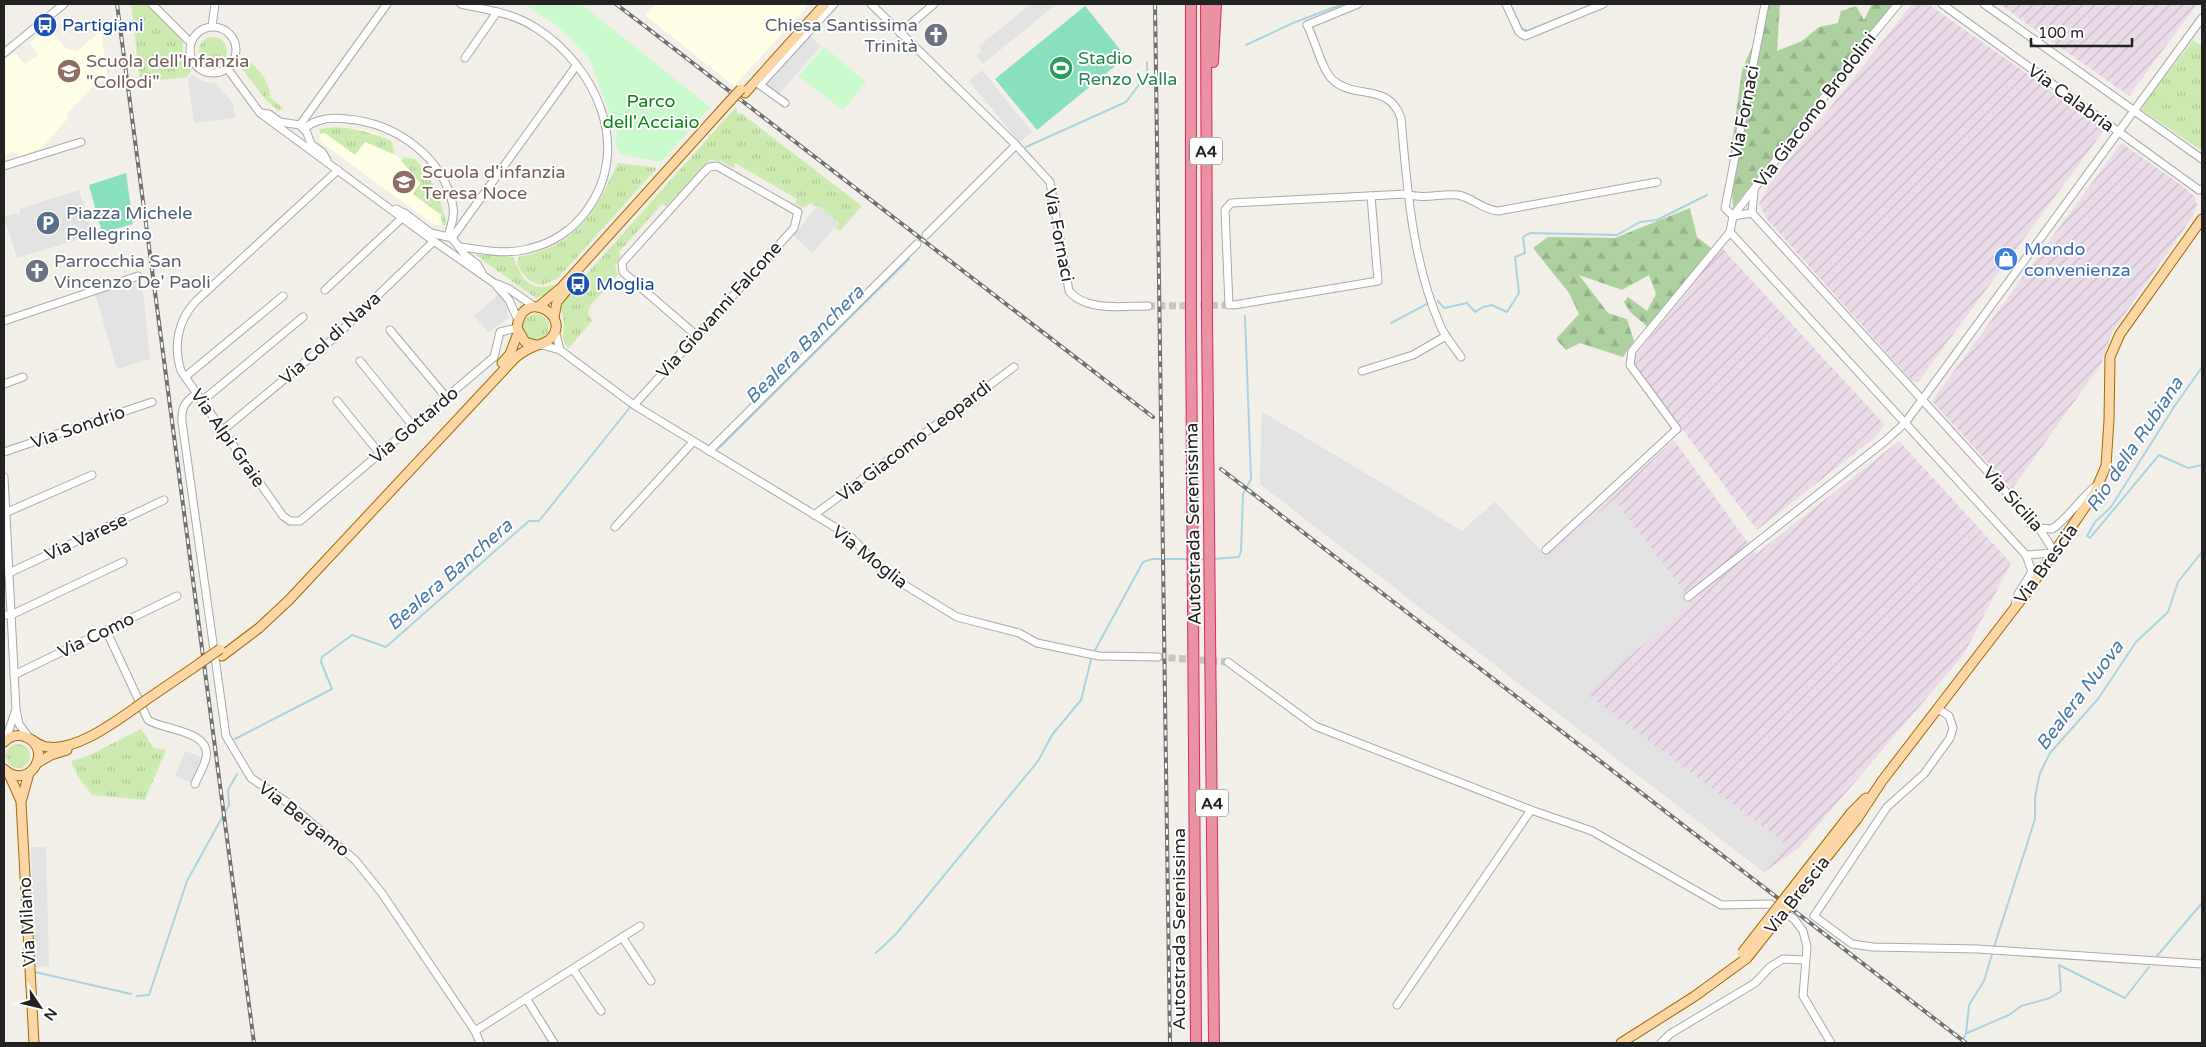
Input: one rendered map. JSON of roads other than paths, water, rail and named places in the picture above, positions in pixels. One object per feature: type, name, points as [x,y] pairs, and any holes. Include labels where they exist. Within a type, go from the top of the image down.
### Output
[{"type":"highway","name":"Autostrada Serenissima","points":[[1191,4],[1191,320],[1196,1043]]},
{"type":"highway","name":"Autostrada Serenissima","points":[[1206,4],[1214,1043]]},
{"type":"highway","points":[[1206,193],[1216,4]]},
{"type":"main road","points":[[743,91],[817,4]]},
{"type":"main road","points":[[536,307],[561,288],[825,4]]},
{"type":"main road","points":[[5,741],[14,736],[22,736],[50,748],[70,744],[136,710],[259,628],[289,600],[515,358],[550,339],[555,330],[554,317],[560,297],[731,104]]},
{"type":"main road","name":"Via Brescia","points":[[1621,1043],[1721,978],[1744,956],[1938,709],[2074,527],[2106,466],[2110,357],[2120,334],[2202,219]]},
{"type":"main road","points":[[221,652],[253,626],[294,587],[507,359],[518,327],[528,309],[536,307],[545,308],[554,317]]},
{"type":"main road","points":[[518,327],[525,342],[539,345]]},
{"type":"main road","points":[[37,762],[51,755],[97,739],[136,710]]},
{"type":"main road","points":[[30,739],[36,746],[39,754],[37,762]]},
{"type":"main road","name":"Via Milano","points":[[34,1043],[21,802],[29,773],[37,762]]},
{"type":"main road","name":"Via Milano","points":[[7,772],[19,776],[29,773]]},
{"type":"main road","name":"Via Milano","points":[[7,772],[21,802]]},
{"type":"street","points":[[4,53],[64,4]]},
{"type":"street","points":[[152,4],[191,43]]},
{"type":"street","points":[[212,26],[215,4]]},
{"type":"street","points":[[302,127],[310,110],[387,4]]},
{"type":"street","points":[[461,4],[514,16],[536,28],[555,43],[576,66],[598,101],[608,134],[607,168],[592,204],[567,231],[539,246],[502,252],[461,247]]},
{"type":"street","points":[[785,103],[760,84],[834,4]]},
{"type":"street","name":"Via Fornaci","points":[[871,4],[1016,145],[1050,182],[1069,290],[1075,298],[1098,306],[1148,306]]},
{"type":"street","points":[[900,33],[934,4]]},
{"type":"street","points":[[1358,4],[1307,25],[1328,74],[1334,81],[1385,96],[1398,109],[1401,118],[1408,194],[1428,290],[1446,336],[1461,357]]},
{"type":"street","points":[[1506,4],[1520,32],[1525,36],[1604,4]]},
{"type":"street","name":"Via Fornaci","points":[[1733,216],[1725,208],[1765,4]]},
{"type":"street","name":"Via Giacomo Brodolini","points":[[1733,216],[1898,4]]},
{"type":"street","name":"Via Calabria","points":[[1942,4],[2199,190],[2202,189]]},
{"type":"street","name":"Via Calabria","points":[[1984,4],[2202,159]]},
{"type":"street","points":[[465,58],[497,12]]},
{"type":"street","points":[[1688,597],[1905,423],[2202,18]]},
{"type":"street","points":[[212,26],[226,30],[235,42],[235,56],[227,68],[214,73],[200,69],[191,57],[191,43],[199,32],[212,26]]},
{"type":"street","points":[[450,237],[576,66]]},
{"type":"street","points":[[227,68],[260,113],[494,283],[509,300],[518,327]]},
{"type":"street","points":[[310,110],[321,119]]},
{"type":"street","points":[[260,113],[269,114],[280,122],[302,127],[321,119],[348,119],[390,129],[416,147],[431,163],[450,194],[454,215],[450,237]]},
{"type":"street","points":[[302,127],[311,144],[322,152],[329,163]]},
{"type":"street","points":[[4,166],[81,142]]},
{"type":"street","points":[[926,235],[1016,145]]},
{"type":"street","name":"Via Giovanni Falcone","points":[[634,405],[794,228],[798,212],[717,166],[709,167],[622,263],[623,272],[696,336]]},
{"type":"street","name":"Via Alpi Graie","points":[[300,521],[290,521],[283,516],[196,394],[179,363],[178,338],[185,314],[196,301],[338,170]]},
{"type":"street","points":[[1371,196],[1378,280],[1232,305],[1224,210],[1226,206],[1231,204],[1371,196],[1408,194],[1414,196],[1460,196],[1489,210],[1498,211],[1657,182]]},
{"type":"street","points":[[1546,550],[1678,429],[1630,365],[1632,351],[1730,232],[1733,216],[1752,213],[1754,190]]},
{"type":"street","points":[[384,204],[406,214],[431,232],[450,237],[461,247],[465,255],[477,264],[484,275]]},
{"type":"street","name":"Via Sicilia","points":[[1730,232],[2026,555],[2055,553],[2039,528],[1752,213]]},
{"type":"street","points":[[325,290],[402,218]]},
{"type":"street","name":"Via Col di Nava","points":[[223,430],[334,338],[434,241]]},
{"type":"street","points":[[709,451],[917,244]]},
{"type":"street","points":[[4,321],[138,276]]},
{"type":"street","points":[[494,283],[509,289],[536,307]]},
{"type":"street","points":[[185,377],[283,296]]},
{"type":"street","points":[[202,401],[302,317]]},
{"type":"street","name":"Via Gottardo","points":[[300,521],[494,357],[500,332],[518,327]]},
{"type":"street","points":[[390,330],[446,397]]},
{"type":"street","points":[[555,330],[560,350]]},
{"type":"street","points":[[1362,372],[1413,355],[1446,336]]},
{"type":"street","name":"Via Moglia","points":[[539,345],[560,350],[634,405],[851,537],[885,573],[957,617],[1019,633],[1037,643],[1099,656],[1158,657]]},
{"type":"street","points":[[360,361],[413,426]]},
{"type":"street","name":"Via Giacomo Leopardi","points":[[813,514],[1014,367]]},
{"type":"street","points":[[4,384],[22,377]]},
{"type":"street","name":"Via Bergamo","points":[[196,394],[187,400],[181,410],[182,422],[226,736],[251,778],[288,803],[355,860],[382,892],[475,1031],[480,1043]]},
{"type":"street","points":[[337,401],[380,454]]},
{"type":"street","name":"Via Sondrio","points":[[4,452],[152,402]]},
{"type":"street","points":[[615,528],[693,442]]},
{"type":"street","points":[[5,510],[92,475]]},
{"type":"street","points":[[4,477],[9,574],[7,615],[16,710],[19,724],[30,739]]},
{"type":"street","points":[[2039,528],[2052,529],[2062,522],[2086,494],[2098,484]]},
{"type":"street","name":"Via Varese","points":[[9,574],[164,500]]},
{"type":"street","points":[[2013,610],[2018,594],[2032,572],[2026,555]]},
{"type":"street","points":[[7,615],[123,562]]},
{"type":"street","name":"Via Como","points":[[14,675],[177,596]]},
{"type":"street","points":[[106,630],[148,720],[159,726],[185,731],[201,743],[205,750],[206,758],[195,784]]},
{"type":"street","points":[[1228,662],[1315,726],[1531,810],[1592,831],[1721,905],[1771,904],[1794,919],[1803,931],[1807,947],[1803,996],[1831,1043]]},
{"type":"street","points":[[1938,709],[1949,716],[1953,728],[1950,738],[1924,774],[1887,807],[1814,916],[1852,944],[1872,947],[1992,950],[2202,964]]},
{"type":"street","points":[[5,741],[16,710]]},
{"type":"street","points":[[1397,1006],[1531,810]]},
{"type":"street","points":[[475,1031],[640,926]]},
{"type":"street","points":[[622,937],[651,981]]},
{"type":"street","points":[[1661,1043],[1670,1034],[1755,983],[1770,967],[1784,959],[1806,960]]},
{"type":"street","points":[[573,969],[601,1011]]},
{"type":"street","points":[[526,998],[554,1043]]},
{"type":"waterway","name":"Bealera Banchera","points":[[1246,45],[1293,23],[1343,4]]},
{"type":"waterway","name":"Bealera Banchera","points":[[1510,4],[1522,29],[1528,31],[1594,4]]},
{"type":"waterway","name":"Bealera Banchera","points":[[1026,147],[1126,102],[1147,74],[1147,62]]},
{"type":"waterway","points":[[1438,301],[1444,308],[1467,303],[1475,312],[1483,307],[1492,305],[1507,312],[1519,293],[1515,257],[1525,253],[1523,237],[1530,233],[1617,235],[1640,222],[1657,220],[1707,195]]},
{"type":"waterway","name":"Bealera Banchera","points":[[719,448],[909,259]]},
{"type":"waterway","points":[[1391,323],[1427,304]]},
{"type":"waterway","points":[[1213,559],[1239,557],[1241,551],[1243,494],[1251,479],[1245,316]]},
{"type":"waterway","name":"Rio della Rubiana","points":[[2202,367],[2174,407],[2111,507],[2095,522],[2087,536],[2090,538],[2159,455],[2188,468],[2202,465]]},
{"type":"waterway","name":"Bealera Banchera","points":[[235,739],[332,689],[321,662],[322,657],[352,635],[386,647],[529,521],[539,521],[631,406]]},
{"type":"waterway","name":"Bealera Nuova","points":[[1994,947],[2035,819],[2035,797],[2040,773],[2050,753],[2098,699],[2136,642],[2168,612],[2178,582],[2202,552]]},
{"type":"waterway","points":[[1094,652],[1143,562],[1152,559],[1188,559]]},
{"type":"waterway","points":[[1195,559],[1205,559]]},
{"type":"waterway","points":[[876,953],[896,934],[1038,761],[1052,735],[1081,700],[1092,656]]},
{"type":"waterway","name":"Bealera Banchera","points":[[137,996],[149,995],[187,881],[229,805],[228,790],[237,774]]},
{"type":"waterway","points":[[2157,956],[2202,903]]},
{"type":"waterway","name":"Bealera Nuova","points":[[1961,1043],[1966,1034],[1969,1005],[1984,981],[1993,951]]},
{"type":"waterway","points":[[1967,1033],[2009,1015],[2021,1006],[2050,998],[2061,991],[2059,965],[2125,998],[2149,967]]},
{"type":"waterway","name":"Bealera Banchera","points":[[35,972],[131,994]]},
{"type":"tunnel","points":[[1148,306],[1233,305]]},
{"type":"tunnel","points":[[1158,657],[1228,662]]},
{"type":"railway","points":[[117,4],[254,1043]]},
{"type":"railway","points":[[616,4],[1153,417]]},
{"type":"railway","points":[[1155,4],[1170,1043]]},
{"type":"railway","points":[[1221,469],[1966,1043]]},
{"type":"place","name":"Partigiani","points":[[45,25]]},
{"type":"place","name":"Chiesa Santissima Trinità","points":[[936,35]]},
{"type":"place","name":"Stadio Renzo Valla","points":[[1061,68]]},
{"type":"place","name":"Scuola dell'Infanzia \"Collodi\"","points":[[69,71]]},
{"type":"place","name":"Scuola d'infanzia Teresa Noce","points":[[404,182]]},
{"type":"place","name":"Piazza Michele Pellegrino","points":[[48,223]]},
{"type":"place","name":"Mondo convenienza","points":[[2006,259]]},
{"type":"place","name":"Parrocchia San Vincenzo De' Paoli","points":[[37,271]]},
{"type":"place","name":"Moglia","points":[[578,284]]},
{"type":"park label","name":"Parco dell'Acciaio","points":[[651,111]]}]
